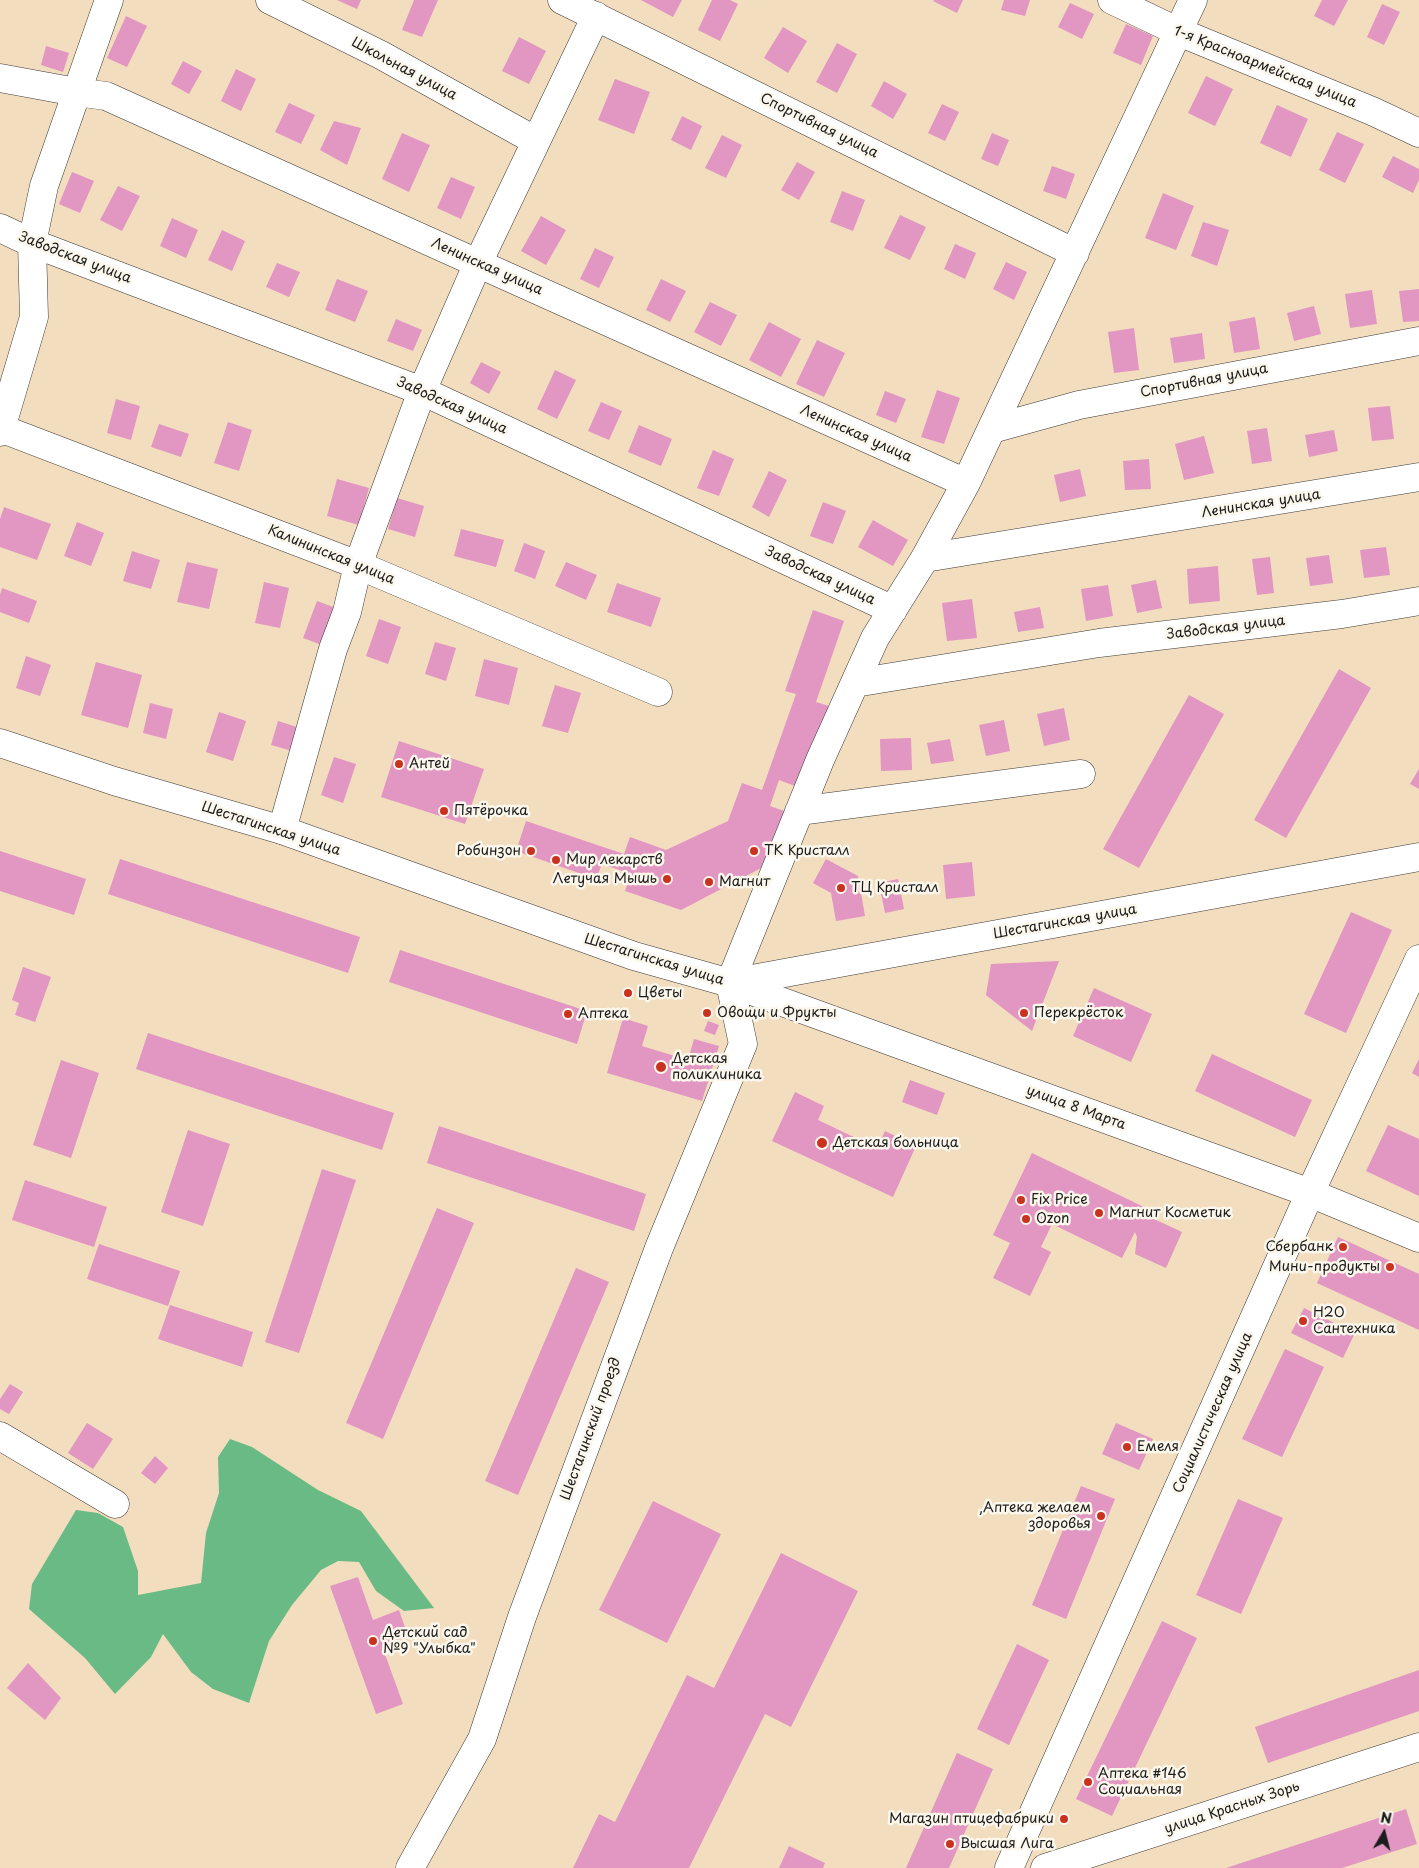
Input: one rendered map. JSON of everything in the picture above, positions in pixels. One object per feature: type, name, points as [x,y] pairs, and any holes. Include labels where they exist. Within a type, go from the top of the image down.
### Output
[{"type":"street","points":[[0,430],[34,317],[32,242],[44,186],[109,0]]},
{"type":"street","name":"Школьная улица","points":[[270,0],[381,55],[536,141]]},
{"type":"street","name":"Спортивная улица","points":[[562,0],[1075,253]]},
{"type":"street","name":"1-я Красноармейская улица","points":[[1112,0],[1179,32],[1372,111],[1419,133]]},
{"type":"street","points":[[730,983],[799,811],[875,638],[925,558],[966,483],[1193,0]]},
{"type":"street","points":[[282,830],[334,649],[347,612],[358,565],[422,391],[478,263],[596,16]]},
{"type":"street","name":"Ленинская улица","points":[[0,78],[106,96],[966,483]]},
{"type":"street","name":"Заводская улица","points":[[0,228],[32,242],[422,391],[893,610]]},
{"type":"street","name":"Спортивная улица","points":[[992,429],[1079,405],[1419,341]]},
{"type":"street","name":"Калининская улица","points":[[0,430],[358,565],[658,692]]},
{"type":"street","name":"Ленинская улица","points":[[925,558],[1419,477]]},
{"type":"street","name":"Заводская улица","points":[[855,683],[1099,644],[1342,614],[1419,601]]},
{"type":"street","name":"Шестагинская улица","points":[[0,743],[114,781],[282,830],[634,956],[730,983],[1419,857]]},
{"type":"street","points":[[799,811],[1081,774]]},
{"type":"street","name":"Социалистическая улица","points":[[1009,1868],[1310,1192],[1419,959]]},
{"type":"street","name":"улица 8 Марта","points":[[730,983],[1310,1192],[1419,1238]]},
{"type":"street","name":"Шестагинский проезд","points":[[410,1868],[482,1740],[525,1608],[659,1248],[742,1044],[730,983]]},
{"type":"street","points":[[0,1436],[115,1504]]},
{"type":"street","name":"улица Красных Зорь","points":[[1045,1868],[1419,1747]]},
{"type":"green space","points":[[230,1439],[252,1447],[318,1490],[361,1511],[434,1608],[404,1611],[376,1591],[359,1562],[338,1561],[321,1570],[292,1605],[269,1641],[249,1703],[213,1689],[191,1672],[163,1634],[151,1657],[115,1694],[85,1658],[29,1609],[32,1584],[76,1510],[98,1513],[123,1527],[138,1571],[138,1595],[201,1583],[206,1533],[219,1493],[218,1457]]},
{"type":"building","points":[[337,0],[361,0],[357,9]]},
{"type":"building","points":[[414,0],[438,0],[422,37],[402,30]]},
{"type":"building","points":[[641,0],[682,0],[673,17]]},
{"type":"building","points":[[712,0],[730,0],[738,4],[720,41],[698,30]]},
{"type":"building","points":[[934,0],[963,0],[957,13]]},
{"type":"building","points":[[1004,0],[1030,0],[1025,16],[1001,10]]},
{"type":"building","points":[[1322,0],[1348,0],[1334,26],[1314,16]]},
{"type":"building","points":[[1070,3],[1094,14],[1082,39],[1058,27]]},
{"type":"building","points":[[1382,4],[1400,12],[1384,45],[1367,37]]},
{"type":"building","points":[[126,16],[147,26],[127,67],[107,58]]},
{"type":"building","points":[[1126,24],[1153,36],[1141,65],[1113,53]]},
{"type":"building","points":[[783,27],[807,41],[788,73],[764,58]]},
{"type":"building","points":[[519,37],[546,51],[529,84],[502,71]]},
{"type":"building","points":[[837,43],[857,54],[837,93],[816,82]]},
{"type":"building","points":[[46,46],[69,53],[63,72],[41,65]]},
{"type":"building","points":[[183,61],[202,71],[189,94],[171,84]]},
{"type":"building","points":[[236,69],[256,79],[241,111],[221,101]]},
{"type":"building","points":[[1206,76],[1233,89],[1215,126],[1188,113]]},
{"type":"building","points":[[615,79],[650,92],[634,134],[598,120]]},
{"type":"building","points":[[884,81],[907,94],[893,119],[871,106]]},
{"type":"building","points":[[289,103],[315,115],[301,144],[275,132]]},
{"type":"building","points":[[942,104],[959,112],[945,141],[928,133]]},
{"type":"building","points":[[1277,105],[1308,119],[1291,157],[1260,143]]},
{"type":"building","points":[[682,116],[702,126],[691,150],[671,140]]},
{"type":"building","points":[[334,121],[361,128],[347,165],[320,150]]},
{"type":"building","points":[[1337,132],[1364,144],[1345,183],[1319,170]]},
{"type":"building","points":[[402,133],[430,145],[409,192],[382,179]]},
{"type":"building","points":[[992,133],[1009,140],[998,166],[981,159]]},
{"type":"building","points":[[722,135],[742,145],[726,178],[705,168]]},
{"type":"building","points":[[1393,156],[1419,169],[1419,180],[1413,193],[1382,177]]},
{"type":"building","points":[[797,162],[815,172],[799,200],[781,190]]},
{"type":"building","points":[[1052,166],[1075,174],[1066,199],[1043,191]]},
{"type":"building","points":[[72,172],[94,181],[80,213],[59,204]]},
{"type":"building","points":[[451,177],[475,187],[461,219],[437,208]]},
{"type":"building","points":[[118,186],[140,196],[122,231],[100,220]]},
{"type":"building","points":[[842,191],[865,200],[853,231],[830,222]]},
{"type":"building","points":[[1163,193],[1194,206],[1176,250],[1145,238]]},
{"type":"building","points":[[900,215],[926,227],[910,260],[884,248]]},
{"type":"building","points":[[541,216],[566,230],[546,265],[521,251]]},
{"type":"building","points":[[172,218],[198,230],[186,258],[160,246]]},
{"type":"building","points":[[1203,222],[1229,230],[1217,266],[1191,256]]},
{"type":"building","points":[[222,230],[245,241],[232,271],[208,260]]},
{"type":"building","points":[[955,244],[976,253],[965,279],[944,269]]},
{"type":"building","points":[[595,248],[614,257],[599,288],[580,279]]},
{"type":"building","points":[[1006,262],[1027,272],[1014,300],[993,289]]},
{"type":"building","points":[[277,263],[300,272],[289,297],[266,287]]},
{"type":"building","points":[[337,279],[368,291],[355,322],[325,310]]},
{"type":"building","points":[[661,279],[686,291],[670,322],[646,310]]},
{"type":"building","points":[[1419,289],[1419,321],[1403,322],[1399,291]]},
{"type":"building","points":[[1372,290],[1377,324],[1350,328],[1345,294]]},
{"type":"building","points":[[710,302],[737,315],[721,346],[694,332]]},
{"type":"building","points":[[1314,306],[1321,334],[1294,341],[1287,313]]},
{"type":"building","points":[[1255,317],[1260,349],[1234,353],[1229,322]]},
{"type":"building","points":[[396,319],[422,330],[413,351],[387,341]]},
{"type":"building","points":[[769,322],[801,339],[781,377],[749,360]]},
{"type":"building","points":[[1134,328],[1139,370],[1114,373],[1108,332]]},
{"type":"building","points":[[1202,333],[1205,359],[1174,363],[1170,338]]},
{"type":"building","points":[[817,340],[845,353],[824,397],[796,384]]},
{"type":"building","points":[[481,362],[501,372],[489,394],[470,383]]},
{"type":"building","points":[[555,370],[576,380],[557,419],[537,409]]},
{"type":"building","points":[[937,390],[960,398],[944,444],[921,437]]},
{"type":"building","points":[[885,391],[906,399],[896,423],[876,415]]},
{"type":"building","points":[[116,399],[140,406],[131,440],[107,433]]},
{"type":"building","points":[[601,402],[622,411],[609,440],[588,431]]},
{"type":"building","points":[[1390,406],[1394,439],[1372,441],[1368,408]]},
{"type":"building","points":[[228,422],[252,430],[239,471],[214,463]]},
{"type":"building","points":[[159,424],[189,434],[181,457],[151,447]]},
{"type":"building","points":[[639,425],[672,439],[661,466],[628,452]]},
{"type":"building","points":[[1267,428],[1272,461],[1252,464],[1247,431]]},
{"type":"building","points":[[1334,430],[1338,451],[1309,457],[1305,435]]},
{"type":"building","points":[[1204,436],[1214,473],[1184,480],[1175,444]]},
{"type":"building","points":[[713,450],[734,459],[719,496],[697,488]]},
{"type":"building","points":[[1149,459],[1151,489],[1125,490],[1123,461]]},
{"type":"building","points":[[1080,469],[1086,496],[1060,502],[1054,475]]},
{"type":"building","points":[[769,471],[787,480],[769,517],[752,507]]},
{"type":"building","points":[[337,479],[369,488],[359,525],[327,516]]},
{"type":"building","points":[[397,498],[424,506],[415,537],[388,529]]},
{"type":"building","points":[[823,502],[846,511],[833,544],[810,536]]},
{"type":"building","points":[[4,507],[51,524],[37,560],[0,547],[0,519]]},
{"type":"building","points":[[873,520],[908,540],[893,566],[858,547]]},
{"type":"building","points":[[77,522],[104,533],[91,566],[64,556]]},
{"type":"building","points":[[461,529],[504,540],[496,567],[454,556]]},
{"type":"building","points":[[524,543],[545,551],[535,579],[514,571]]},
{"type":"building","points":[[1386,547],[1390,575],[1364,578],[1360,550]]},
{"type":"building","points":[[132,551],[160,560],[151,589],[123,581]]},
{"type":"building","points":[[1329,555],[1333,583],[1310,586],[1306,558]]},
{"type":"building","points":[[1270,557],[1274,593],[1257,595],[1252,559]]},
{"type":"building","points":[[187,562],[218,569],[209,609],[177,602]]},
{"type":"building","points":[[566,562],[597,575],[586,600],[555,586]]},
{"type":"building","points":[[1218,566],[1220,601],[1189,604],[1187,569]]},
{"type":"building","points":[[1156,580],[1162,608],[1137,613],[1131,585]]},
{"type":"building","points":[[264,582],[289,588],[280,628],[255,623]]},
{"type":"building","points":[[617,583],[661,598],[651,627],[607,612]]},
{"type":"building","points":[[1108,585],[1113,616],[1086,621],[1081,589]]},
{"type":"building","points":[[2,588],[37,601],[29,623],[0,612]]},
{"type":"building","points":[[972,599],[977,638],[947,641],[942,603]]},
{"type":"building","points":[[317,601],[347,612],[333,649],[303,638]]},
{"type":"building","points":[[1040,607],[1044,628],[1018,632],[1014,612]]},
{"type":"building","points":[[813,610],[844,621],[816,702],[829,706],[800,788],[779,780],[770,806],[787,812],[769,864],[681,910],[625,891],[631,874],[602,864],[596,879],[516,851],[526,821],[624,854],[630,837],[666,850],[728,821],[742,783],[762,790],[796,694],[785,691]]},
{"type":"building","points":[[379,619],[401,627],[388,664],[366,656]]},
{"type":"building","points":[[435,642],[456,648],[446,681],[425,674]]},
{"type":"building","points":[[26,656],[51,665],[40,696],[16,688]]},
{"type":"building","points":[[484,659],[518,668],[509,705],[475,696]]},
{"type":"building","points":[[96,662],[142,675],[128,728],[81,715]]},
{"type":"building","points":[[1339,669],[1371,688],[1286,838],[1254,820]]},
{"type":"building","points":[[555,685],[581,693],[568,733],[542,726]]},
{"type":"building","points":[[1189,695],[1224,714],[1139,868],[1103,849]]},
{"type":"building","points":[[150,703],[173,709],[166,739],[143,733]]},
{"type":"building","points":[[1064,708],[1070,740],[1044,746],[1037,714]]},
{"type":"building","points":[[219,712],[246,721],[233,761],[206,752]]},
{"type":"building","points":[[1004,720],[1010,751],[986,756],[979,725]]},
{"type":"building","points":[[278,721],[303,729],[296,752],[271,745]]},
{"type":"building","points":[[911,738],[912,770],[881,771],[880,739]]},
{"type":"building","points":[[950,739],[954,761],[931,764],[927,743]]},
{"type":"building","points":[[399,741],[484,769],[465,824],[381,797]]},
{"type":"building","points":[[334,757],[356,764],[343,803],[321,795]]},
{"type":"building","points":[[1419,769],[1419,789],[1410,784]]},
{"type":"building","points":[[0,851],[86,879],[74,915],[0,891]]},
{"type":"building","points":[[120,859],[360,937],[348,973],[108,894]]},
{"type":"building","name":"ТЦ Кристалл","points":[[826,859],[858,876],[865,916],[836,921],[831,893],[813,883]]},
{"type":"building","points":[[972,862],[975,896],[946,899],[943,865]]},
{"type":"building","points":[[898,879],[904,909],[885,913],[879,883]]},
{"type":"building","points":[[1351,912],[1392,930],[1346,1033],[1304,1014]]},
{"type":"building","points":[[400,950],[587,1011],[577,1044],[389,982]]},
{"type":"building","name":"Перекрёсток","points":[[1059,961],[1032,1031],[986,995],[991,964]]},
{"type":"building","points":[[23,967],[51,977],[35,1022],[15,1015],[19,1003],[12,1000]]},
{"type":"building","points":[[1094,988],[1152,1014],[1131,1062],[1073,1036]]},
{"type":"building","name":"Детская поликлиника","points":[[623,1018],[648,1026],[642,1046],[688,1060],[694,1039],[719,1046],[702,1101],[607,1073]]},
{"type":"building","points":[[708,1021],[719,1025],[715,1035],[704,1031]]},
{"type":"building","points":[[148,1033],[394,1113],[382,1150],[136,1069]]},
{"type":"building","points":[[1212,1054],[1312,1100],[1295,1137],[1195,1091]]},
{"type":"building","points":[[1419,1059],[1419,1077],[1412,1073]]},
{"type":"building","points":[[61,1060],[99,1073],[71,1158],[33,1145]]},
{"type":"building","points":[[910,1080],[945,1093],[937,1115],[902,1102]]},
{"type":"building","name":"Детская больница","points":[[795,1092],[824,1106],[818,1120],[877,1148],[885,1131],[916,1146],[893,1197],[772,1141]]},
{"type":"building","points":[[1388,1125],[1419,1139],[1419,1196],[1366,1171]]},
{"type":"building","points":[[439,1126],[646,1194],[634,1231],[427,1163]]},
{"type":"building","points":[[188,1130],[230,1144],[203,1226],[161,1212]]},
{"type":"building","points":[[1032,1153],[1146,1208],[1143,1214],[1182,1232],[1166,1268],[1135,1254],[1137,1237],[1135,1232],[1122,1258],[1052,1224],[1041,1247],[1051,1252],[1030,1296],[993,1278],[1010,1243],[993,1235]]},
{"type":"building","points":[[322,1169],[356,1180],[299,1353],[265,1342]]},
{"type":"building","points":[[25,1180],[107,1207],[94,1247],[12,1220]]},
{"type":"building","points":[[437,1208],[474,1223],[383,1439],[346,1423]]},
{"type":"building","points":[[1338,1237],[1419,1274],[1419,1330],[1317,1283]]},
{"type":"building","points":[[99,1244],[180,1271],[168,1306],[87,1279]]},
{"type":"building","points":[[576,1268],[609,1282],[518,1495],[485,1481]]},
{"type":"building","points":[[170,1305],[253,1332],[242,1367],[158,1339]]},
{"type":"building","points":[[1304,1308],[1355,1333],[1343,1358],[1291,1333]]},
{"type":"building","points":[[1285,1349],[1324,1367],[1282,1457],[1242,1439]]},
{"type":"building","points":[[10,1384],[23,1392],[9,1414],[0,1409],[0,1399]]},
{"type":"building","points":[[87,1423],[113,1439],[93,1469],[68,1453]]},
{"type":"building","name":"Емеля","points":[[1116,1423],[1153,1439],[1139,1470],[1102,1454]]},
{"type":"building","points":[[155,1456],[168,1468],[155,1484],[141,1473]]},
{"type":"building","points":[[1081,1486],[1115,1499],[1066,1619],[1032,1605]]},
{"type":"building","points":[[1238,1499],[1283,1518],[1241,1614],[1196,1595]]},
{"type":"building","points":[[653,1501],[721,1534],[667,1643],[599,1610]]},
{"type":"building","points":[[781,1553],[858,1591],[791,1727],[765,1714],[689,1868],[573,1868],[599,1814],[615,1822],[687,1675],[714,1688]]},
{"type":"building","name":"Детский сад №9 \"Улыбка\"","points":[[358,1577],[373,1620],[399,1610],[408,1636],[382,1646],[403,1704],[376,1714],[330,1586]]},
{"type":"building","points":[[1162,1621],[1197,1638],[1112,1816],[1076,1799]]},
{"type":"building","points":[[1017,1644],[1049,1660],[1009,1745],[977,1729]]},
{"type":"building","points":[[28,1663],[61,1698],[45,1720],[7,1688]]},
{"type":"building","points":[[1419,1670],[1419,1711],[1268,1763],[1255,1727]]},
{"type":"building","points":[[957,1753],[993,1769],[949,1868],[906,1868]]},
{"type":"building","points":[[1406,1809],[1417,1844],[1342,1868],[1226,1868]]},
{"type":"building","points":[[789,1846],[825,1863],[823,1868],[779,1868]]},
{"type":"place","name":"Антей","points":[[399,764]]},
{"type":"place","name":"Пятёрочка","points":[[444,811]]},
{"type":"place","name":"Робинзон","points":[[531,851]]},
{"type":"place","name":"ТК Кристалл","points":[[754,851]]},
{"type":"place","name":"Мир лекарств","points":[[556,860]]},
{"type":"place","name":"Летучая Мышь","points":[[667,879]]},
{"type":"place","name":"Магнит","points":[[709,882]]},
{"type":"place","name":"ТЦ Кристалл","points":[[841,888]]},
{"type":"place","name":"Цветы","points":[[628,993]]},
{"type":"place","name":"Овощи и Фрукты","points":[[707,1013]]},
{"type":"place","name":"Перекрёсток","points":[[1024,1013]]},
{"type":"place","name":"Аптека","points":[[568,1014]]},
{"type":"place","name":"Детская поликлиника","points":[[661,1067]]},
{"type":"place","name":"Детская больница","points":[[822,1143]]},
{"type":"place","name":"Fix Price","points":[[1021,1200]]},
{"type":"place","name":"Магнит Косметик","points":[[1099,1213]]},
{"type":"place","name":"Ozon","points":[[1026,1219]]},
{"type":"place","name":"Сбербанк","points":[[1343,1247]]},
{"type":"place","name":"Мини-продукты","points":[[1390,1267]]},
{"type":"place","name":"H2O Сантехника","points":[[1303,1321]]},
{"type":"place","name":"Емеля","points":[[1127,1447]]},
{"type":"place","name":",Аптека желаем здоровья","points":[[1101,1516]]},
{"type":"place","name":"Детский сад №9 \"Улыбка\"","points":[[373,1641]]},
{"type":"place","name":"Аптека #146 Социальная","points":[[1088,1782]]},
{"type":"place","name":"Магазин птицефабрики","points":[[1064,1819]]},
{"type":"place","name":"Высшая Лига","points":[[950,1844]]}]
